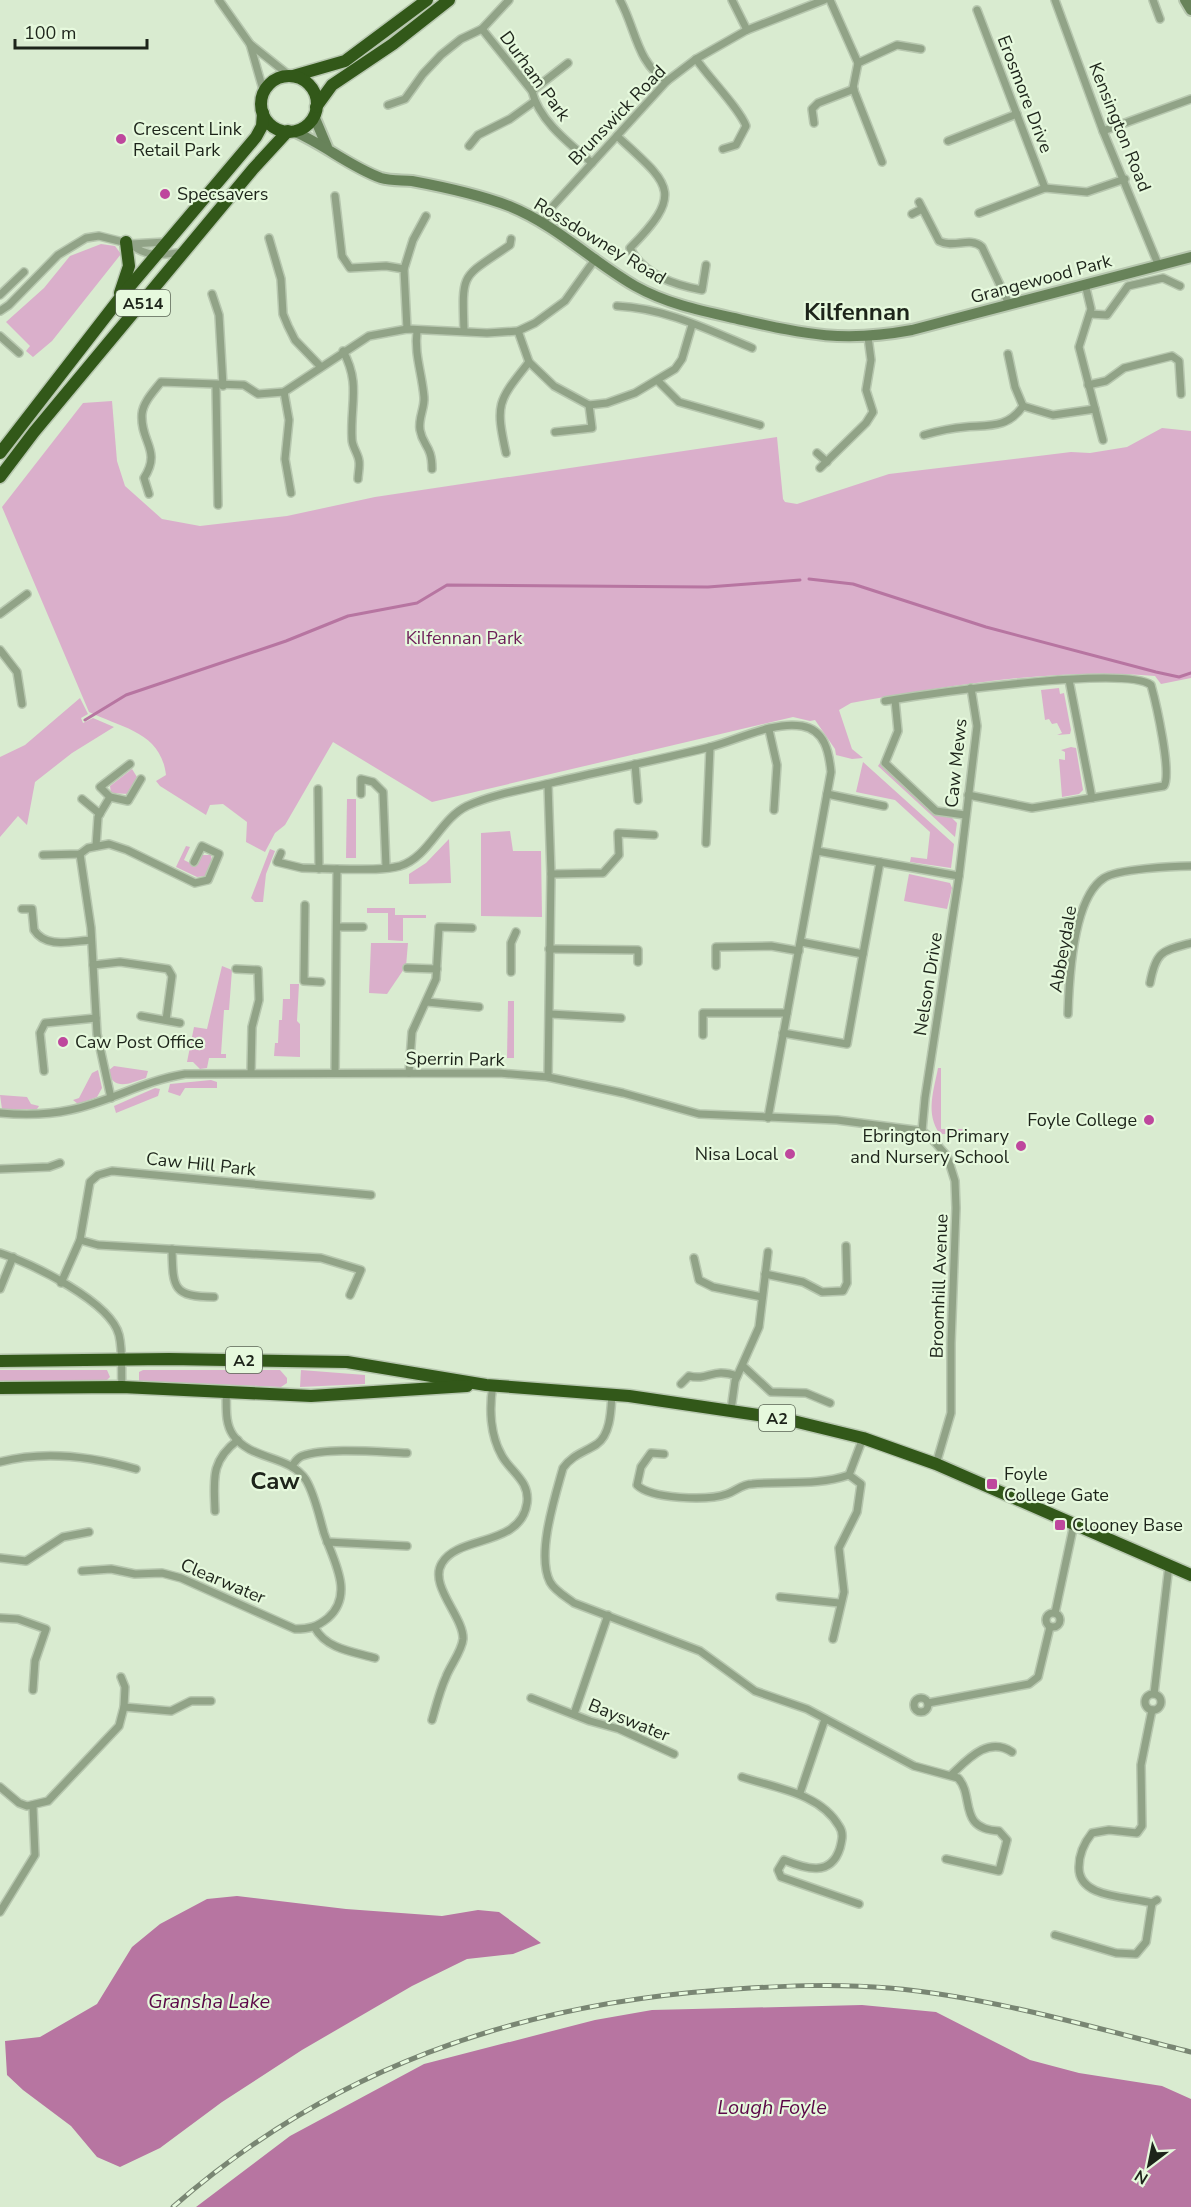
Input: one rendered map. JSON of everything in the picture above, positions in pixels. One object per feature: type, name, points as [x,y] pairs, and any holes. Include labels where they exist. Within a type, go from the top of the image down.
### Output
[{"type":"highway","points":[[264,93],[273,81],[345,61],[427,0]]},
{"type":"highway","name":"A514","points":[[0,477],[34,432],[290,131],[306,126],[332,85],[393,44],[449,0]]},
{"type":"highway","points":[[291,76],[310,86],[316,98],[315,112]]},
{"type":"highway","name":"A514","points":[[0,453],[154,255],[256,137],[262,126],[264,93]]},
{"type":"highway","points":[[263,113],[272,126],[290,131]]},
{"type":"highway","points":[[120,298],[129,266],[129,243]]},
{"type":"highway","name":"A2","points":[[0,1361],[121,1359],[347,1362],[489,1385],[612,1394],[785,1419],[863,1438],[936,1464],[1191,1575]]},
{"type":"highway","name":"A2","points":[[0,1388],[122,1387],[310,1395],[489,1385]]},
{"type":"street","points":[[219,0],[250,44],[291,76]]},
{"type":"street","name":"Durham Park","points":[[388,105],[405,99],[423,74],[441,55],[461,39],[482,29],[509,0]]},
{"type":"street","points":[[620,0],[643,58],[654,73],[668,81]]},
{"type":"street","points":[[732,0],[747,30]]},
{"type":"street","name":"Brunswick Road","points":[[544,223],[552,207],[668,81],[696,59],[747,30],[824,0]]},
{"type":"street","points":[[830,0],[858,63],[854,90],[882,162]]},
{"type":"street","name":"Kensington Road","points":[[1055,0],[1103,131],[1125,179],[1158,264]]},
{"type":"street","points":[[1153,0],[1160,20]]},
{"type":"street","points":[[1185,0],[1191,10]]},
{"type":"street","name":"Erosmore Drive","points":[[977,10],[1045,188]]},
{"type":"street","name":"Durham Park","points":[[482,29],[532,92],[535,101],[560,135],[592,163]]},
{"type":"street","points":[[250,44],[264,93]]},
{"type":"street","points":[[858,63],[897,45],[921,49]]},
{"type":"street","points":[[696,59],[742,116],[746,126],[736,145],[723,149]]},
{"type":"street","points":[[532,92],[568,63]]},
{"type":"street","points":[[814,123],[812,109],[818,102],[854,90]]},
{"type":"street","points":[[1103,131],[1191,99]]},
{"type":"street","points":[[469,146],[478,135],[510,119],[535,101]]},
{"type":"street","points":[[315,112],[327,147]]},
{"type":"street","points":[[948,141],[1017,114]]},
{"type":"street","name":"Rossdowney Road","points":[[290,131],[327,147],[362,170],[383,179],[410,181],[468,194],[507,206],[544,223],[636,287],[687,308],[830,338],[868,337],[899,332]]},
{"type":"street","points":[[617,136],[652,170],[663,186],[667,201],[659,217],[630,248],[637,262],[677,286],[702,290],[706,265]]},
{"type":"street","points":[[979,213],[1045,188],[1087,192],[1125,179]]},
{"type":"street","points":[[335,196],[342,256],[350,268],[386,266],[404,269]]},
{"type":"street","points":[[912,214],[920,206],[939,241],[951,245],[974,242],[982,247],[1009,304]]},
{"type":"street","points":[[407,329],[404,269],[413,240],[426,216]]},
{"type":"street","points":[[0,312],[58,255],[86,238],[99,236],[129,243],[166,242]]},
{"type":"street","points":[[269,238],[281,279],[283,314],[288,327],[295,340],[321,367]]},
{"type":"street","points":[[464,331],[465,278],[472,270],[510,245],[510,239]]},
{"type":"street","points":[[129,243],[142,253],[154,255],[185,252]]},
{"type":"street","name":"Grangewood Park","points":[[899,332],[1191,257]]},
{"type":"street","points":[[149,494],[144,478],[152,465],[152,452],[142,414],[150,395],[161,381],[180,380],[220,386],[244,385],[258,394],[284,392],[369,336],[407,329],[417,331],[518,331],[535,323],[565,301],[596,258]]},
{"type":"street","points":[[0,295],[24,272]]},
{"type":"street","points":[[1090,314],[1107,315],[1128,286],[1163,278],[1180,286]]},
{"type":"street","points":[[1085,284],[1090,314],[1079,347],[1103,440]]},
{"type":"street","points":[[212,294],[219,315],[218,506]]},
{"type":"street","points":[[617,306],[647,309],[674,317],[715,331],[752,348]]},
{"type":"street","points":[[518,331],[529,362],[554,386],[590,405],[607,403],[658,381],[675,369],[682,359],[692,325]]},
{"type":"street","points":[[417,331],[415,351],[424,399],[419,423],[420,434],[432,452],[432,469]]},
{"type":"street","points":[[0,336],[19,353]]},
{"type":"street","points":[[820,468],[866,423],[873,412],[866,390],[871,360],[868,337]]},
{"type":"street","points":[[343,351],[352,369],[355,396],[352,438],[353,449],[359,460],[358,479]]},
{"type":"street","points":[[1008,354],[1015,387],[1023,406]]},
{"type":"street","points":[[1088,385],[1106,381],[1124,368],[1172,356],[1179,361],[1181,394]]},
{"type":"street","points":[[506,453],[499,423],[501,400],[506,389],[529,362]]},
{"type":"street","points":[[658,381],[679,402],[760,425]]},
{"type":"street","points":[[284,392],[289,420],[285,459],[291,493]]},
{"type":"street","points":[[555,432],[592,428],[590,405]]},
{"type":"street","points":[[1023,406],[1053,415],[1095,410]]},
{"type":"street","points":[[924,435],[945,429],[1001,425],[1015,417],[1023,406]]},
{"type":"street","points":[[817,453],[827,462]]},
{"type":"street","points":[[0,604],[2,613],[27,594]]},
{"type":"street","points":[[0,650],[17,672],[22,704]]},
{"type":"street","points":[[885,701],[971,688],[1097,677],[1144,681],[1151,685],[1164,755],[1166,784],[1032,808],[968,795]]},
{"type":"street","points":[[1069,680],[1092,798]]},
{"type":"street","name":"Caw Mews","points":[[962,842],[976,726],[971,688]]},
{"type":"street","points":[[895,699],[898,731],[885,763],[936,811],[965,815]]},
{"type":"street","points":[[280,853],[277,862],[290,867],[319,869],[386,867],[412,861],[452,817],[466,807],[548,784],[710,747],[769,730],[791,725],[804,726],[822,738],[828,751],[831,772],[768,1118]]},
{"type":"street","points":[[769,730],[777,765],[774,810]]},
{"type":"street","points":[[706,843],[710,747]]},
{"type":"street","points":[[130,764],[100,787],[110,797],[128,801],[141,779]]},
{"type":"street","points":[[635,764],[638,800]]},
{"type":"street","points":[[361,794],[361,779],[373,782],[383,792],[386,867]]},
{"type":"street","points":[[548,784],[551,874],[548,1077]]},
{"type":"street","points":[[318,789],[319,869]]},
{"type":"street","points":[[827,794],[884,806]]},
{"type":"street","points":[[96,846],[95,828],[110,797]]},
{"type":"street","points":[[82,799],[100,814]]},
{"type":"street","points":[[551,874],[603,873],[619,855],[618,833],[654,835]]},
{"type":"street","name":"Nelson Drive","points":[[922,1131],[962,842]]},
{"type":"street","points":[[43,855],[81,854],[88,848],[109,844],[127,850],[195,883],[208,880],[219,854],[202,846],[194,862]]},
{"type":"street","points":[[817,851],[959,876]]},
{"type":"street","points":[[81,854],[91,940],[96,1018],[111,1098]]},
{"type":"street","points":[[783,1032],[847,1044],[880,862]]},
{"type":"street","name":"Abbeydale","points":[[1068,1014],[1072,958],[1085,902],[1095,884],[1106,876],[1120,873],[1165,865],[1191,866]]},
{"type":"street","points":[[335,1073],[337,869]]},
{"type":"street","points":[[305,905],[304,981],[321,982]]},
{"type":"street","points":[[22,909],[32,909],[34,930],[44,940],[51,943],[91,940]]},
{"type":"street","points":[[337,927],[363,927]]},
{"type":"street","points":[[409,1073],[412,1032],[436,978],[439,927],[472,928]]},
{"type":"street","points":[[511,972],[511,943],[516,932]]},
{"type":"street","points":[[801,942],[863,954]]},
{"type":"street","points":[[1150,983],[1154,961],[1164,951],[1191,943]]},
{"type":"street","points":[[716,966],[717,947],[771,946],[799,951]]},
{"type":"street","points":[[549,949],[638,950],[638,962]]},
{"type":"street","points":[[93,965],[120,962],[168,969],[172,976],[166,1020]]},
{"type":"street","points":[[407,968],[437,969]]},
{"type":"street","points":[[236,969],[258,970],[259,1000],[252,1027],[251,1072]]},
{"type":"street","points":[[427,1002],[479,1007]]},
{"type":"street","points":[[703,1035],[703,1013],[787,1013]]},
{"type":"street","points":[[550,1014],[621,1018]]},
{"type":"street","points":[[141,1016],[180,1023]]},
{"type":"street","points":[[44,1071],[40,1033],[45,1023],[96,1018]]},
{"type":"street","name":"Sperrin Park","points":[[0,1113],[40,1114],[70,1110],[111,1098],[148,1082],[167,1077],[251,1072],[409,1073],[548,1077],[623,1093],[682,1111],[724,1117],[837,1120],[922,1131]]},
{"type":"street","name":"Broomhill Avenue","points":[[922,1131],[947,1156],[955,1181],[951,1413],[936,1464]]},
{"type":"street","points":[[0,1169],[49,1167],[60,1163]]},
{"type":"street","name":"Caw Hill Park","points":[[61,1283],[80,1240],[90,1182],[98,1175],[112,1171],[371,1195]]},
{"type":"street","points":[[80,1240],[98,1245],[321,1258],[344,1263],[361,1270],[350,1295]]},
{"type":"street","points":[[765,1274],[803,1282],[822,1292],[843,1291],[847,1284],[846,1246]]},
{"type":"street","points":[[172,1249],[173,1282],[179,1292],[195,1297],[214,1297]]},
{"type":"street","points":[[731,1410],[737,1376],[759,1327],[768,1252]]},
{"type":"street","points":[[0,1253],[13,1257],[89,1297],[106,1312],[120,1336],[122,1387]]},
{"type":"street","points":[[0,1288],[13,1257]]},
{"type":"street","points":[[694,1258],[699,1280],[713,1287],[762,1297]]},
{"type":"street","points":[[743,1366],[771,1392],[806,1393],[830,1403]]},
{"type":"street","points":[[681,1384],[689,1376],[705,1377],[719,1371],[737,1376]]},
{"type":"street","points":[[432,1720],[445,1679],[463,1640],[459,1624],[438,1577],[441,1563],[452,1553],[515,1527],[525,1512],[528,1500],[527,1490],[503,1458],[495,1439],[489,1385]]},
{"type":"street","points":[[226,1390],[227,1423],[238,1440],[252,1451],[292,1466],[305,1480],[342,1588],[338,1604],[330,1616],[315,1628],[319,1636],[334,1646],[375,1658]]},
{"type":"street","points":[[612,1394],[610,1417],[600,1442],[568,1460],[563,1468],[545,1548],[545,1565],[550,1582],[561,1594],[608,1616],[700,1651],[755,1691],[825,1719],[914,1767],[951,1775],[962,1782],[969,1811],[978,1826],[999,1831],[1007,1840],[999,1871],[946,1859]]},
{"type":"street","points":[[849,1475],[863,1438]]},
{"type":"street","points":[[215,1511],[214,1471],[222,1454],[238,1440]]},
{"type":"street","points":[[292,1466],[299,1457],[308,1455],[357,1452],[407,1453]]},
{"type":"street","points":[[664,1454],[651,1453],[641,1467],[637,1485],[644,1492],[678,1497],[713,1497],[728,1494],[750,1484],[782,1485],[826,1481],[849,1475]]},
{"type":"street","points":[[0,1462],[18,1458],[90,1458],[136,1469]]},
{"type":"street","points":[[833,1639],[839,1603],[844,1592],[839,1548],[861,1499],[861,1484],[849,1475]]},
{"type":"street","points":[[928,1703],[1029,1684],[1038,1677],[1050,1627],[1046,1623],[1046,1616],[1055,1613],[1074,1524]]},
{"type":"street","points":[[0,1558],[26,1560],[63,1537],[88,1532]]},
{"type":"street","points":[[327,1542],[407,1546]]},
{"type":"street","points":[[1154,1694],[1169,1565]]},
{"type":"street","name":"Clearwater","points":[[82,1571],[162,1573],[181,1578],[295,1629],[315,1628]]},
{"type":"street","points":[[780,1597],[839,1603]]},
{"type":"street","name":"Bayswater","points":[[573,1714],[608,1616]]},
{"type":"street","points":[[0,1618],[18,1619],[46,1629],[34,1661],[33,1690]]},
{"type":"street","points":[[0,1787],[19,1803],[33,1807],[48,1801],[118,1726],[124,1707],[125,1687],[121,1677]]},
{"type":"street","points":[[1154,1694],[1161,1701],[1159,1707],[1152,1710],[1147,1708],[1145,1701],[1147,1696],[1154,1694]]},
{"type":"street","name":"Bayswater","points":[[531,1698],[619,1729],[674,1754]]},
{"type":"street","points":[[124,1707],[171,1712],[191,1701],[211,1701]]},
{"type":"street","points":[[1055,1935],[1116,1953],[1136,1953],[1146,1942],[1154,1901],[1090,1889],[1079,1878],[1078,1871],[1082,1850],[1092,1833],[1109,1830],[1137,1833],[1142,1826],[1141,1765],[1152,1710]]},
{"type":"street","points":[[800,1793],[825,1719]]},
{"type":"street","points":[[951,1775],[966,1760],[988,1746],[1006,1747],[1012,1752]]},
{"type":"street","points":[[742,1777],[800,1793],[828,1813],[839,1826],[843,1836],[838,1853],[830,1866],[817,1870],[784,1860],[778,1870],[781,1877],[859,1904]]},
{"type":"street","points":[[0,1912],[31,1866],[35,1855],[33,1807]]},
{"type":"green space","points":[[101,244],[115,246],[121,254],[52,341],[33,357],[26,351],[30,346],[6,322],[44,288],[70,256]]},
{"type":"green space","name":"Kilfennan Park","points":[[112,401],[117,461],[125,486],[162,519],[200,526],[287,516],[375,497],[777,437],[783,499],[785,502],[797,504],[889,474],[1071,452],[1090,453],[1127,447],[1162,428],[1191,431],[1191,678],[1161,684],[1155,676],[1079,674],[1041,676],[926,690],[851,703],[839,710],[852,749],[863,758],[852,759],[836,755],[835,749],[815,720],[793,717],[432,802],[333,742],[285,825],[275,833],[265,852],[246,842],[247,822],[223,804],[210,805],[206,815],[160,786],[156,781],[166,775],[163,761],[148,740],[138,733],[89,712],[2,507],[83,403]]},
{"type":"green space","points":[[1059,688],[1060,694],[1064,693],[1070,734],[1057,735],[1062,733],[1057,723],[1052,724],[1049,719],[1045,720],[1041,690]]},
{"type":"green space","points":[[80,698],[88,714],[81,718],[83,723],[93,718],[114,727],[72,753],[35,782],[27,825],[18,816],[0,837],[0,757],[25,745]]},
{"type":"green space","points":[[1076,748],[1083,790],[1079,794],[1062,797],[1059,759],[1065,760],[1065,752],[1061,750]]},
{"type":"green space","points":[[863,762],[954,844],[951,868],[910,862],[911,857],[927,859],[930,832],[895,800],[856,792]]},
{"type":"green space","points":[[880,763],[932,813],[951,817],[957,823],[955,837],[878,766]]},
{"type":"green space","points":[[132,769],[137,777],[129,794],[111,793],[110,786]]},
{"type":"green space","points":[[347,799],[356,799],[356,858],[346,858]]},
{"type":"green space","points":[[510,831],[513,851],[541,851],[542,917],[481,916],[481,833]]},
{"type":"green space","points":[[449,839],[451,883],[409,884],[409,874],[426,863]]},
{"type":"green space","points":[[186,846],[190,847],[184,860],[196,866],[202,855],[211,855],[212,861],[205,876],[197,877],[176,867]]},
{"type":"green space","points":[[270,849],[275,851],[266,874],[263,902],[255,902],[251,898]]},
{"type":"green space","points":[[909,874],[950,883],[952,888],[947,909],[904,901]]},
{"type":"green space","points":[[367,908],[395,908],[395,915],[426,915],[426,918],[403,918],[403,941],[388,940],[388,913],[367,913]]},
{"type":"green space","points":[[371,943],[408,943],[406,966],[387,994],[369,993]]},
{"type":"green space","points":[[222,966],[232,970],[229,1010],[224,1010],[221,1054],[226,1054],[226,1058],[209,1058],[207,1068],[200,1069],[193,1062],[187,1062],[194,1027],[207,1029]]},
{"type":"green space","points":[[290,984],[299,984],[297,1021],[300,1024],[300,1057],[274,1056],[275,1043],[278,1043],[279,1020],[282,1020],[283,999],[290,999]]},
{"type":"green space","points":[[508,1001],[514,1001],[514,1058],[507,1058]]},
{"type":"green space","points":[[114,1066],[148,1071],[146,1078],[129,1084],[118,1084],[114,1082],[108,1071]]},
{"type":"green space","points":[[938,1068],[941,1068],[941,1129],[963,1129],[963,1134],[940,1134],[935,1126],[932,1102]]},
{"type":"green space","points":[[98,1070],[102,1088],[97,1097],[78,1104],[73,1100],[79,1098],[92,1073]]},
{"type":"green space","points":[[211,1080],[217,1082],[217,1088],[185,1088],[180,1096],[168,1092],[170,1084]]},
{"type":"green space","points":[[155,1088],[160,1089],[158,1096],[116,1113],[114,1106]]},
{"type":"green space","points":[[0,1095],[27,1097],[31,1104],[39,1106],[37,1109],[2,1109]]},
{"type":"green space","points":[[0,1370],[107,1370],[110,1377],[105,1382],[0,1382]]},
{"type":"green space","points":[[143,1370],[280,1370],[287,1378],[287,1383],[281,1387],[139,1381],[139,1372]]},
{"type":"green space","points":[[301,1370],[365,1375],[365,1384],[300,1387]]},
{"type":"water","name":"Gransha Lake","points":[[237,1896],[346,1909],[442,1916],[478,1910],[499,1912],[541,1943],[513,1954],[467,1959],[412,1986],[302,2050],[222,2102],[160,2148],[120,2167],[97,2157],[71,2126],[7,2075],[5,2041],[40,2037],[97,2004],[132,1947],[160,1924],[207,1899]]},
{"type":"water","name":"Lough Foyle","points":[[862,2005],[936,2012],[1030,2060],[1079,2073],[1162,2086],[1191,2099],[1191,2207],[196,2207],[290,2136],[424,2064],[595,2020],[652,2010]]},
{"type":"waterway","points":[[809,579],[853,584],[986,627],[1156,672],[1179,677],[1191,673]]},
{"type":"waterway","points":[[85,720],[126,695],[286,641],[348,616],[417,603],[447,585],[708,587],[800,580]]},
{"type":"railway","points":[[173,2207],[233,2159],[296,2117],[361,2082],[429,2052],[498,2029],[571,2011],[645,1998],[784,1986],[889,1988],[927,1992],[1003,2006],[1191,2052]]},
{"type":"place","name":"Crescent Link Retail Park","points":[[121,139]]},
{"type":"place","name":"Specsavers","points":[[165,194]]},
{"type":"place","name":"Caw Post Office","points":[[63,1042]]},
{"type":"place","name":"Foyle College","points":[[1149,1120]]},
{"type":"place","name":"Ebrington Primary and Nursery School","points":[[1021,1146]]},
{"type":"place","name":"Nisa Local","points":[[790,1154]]},
{"type":"place","name":"Foyle College Gate","points":[[992,1484]]},
{"type":"place","name":"Clooney Base","points":[[1060,1525]]},
{"type":"district","name":"Kilfennan","points":[[857,312]]},
{"type":"district","name":"Caw","points":[[275,1481]]}]
